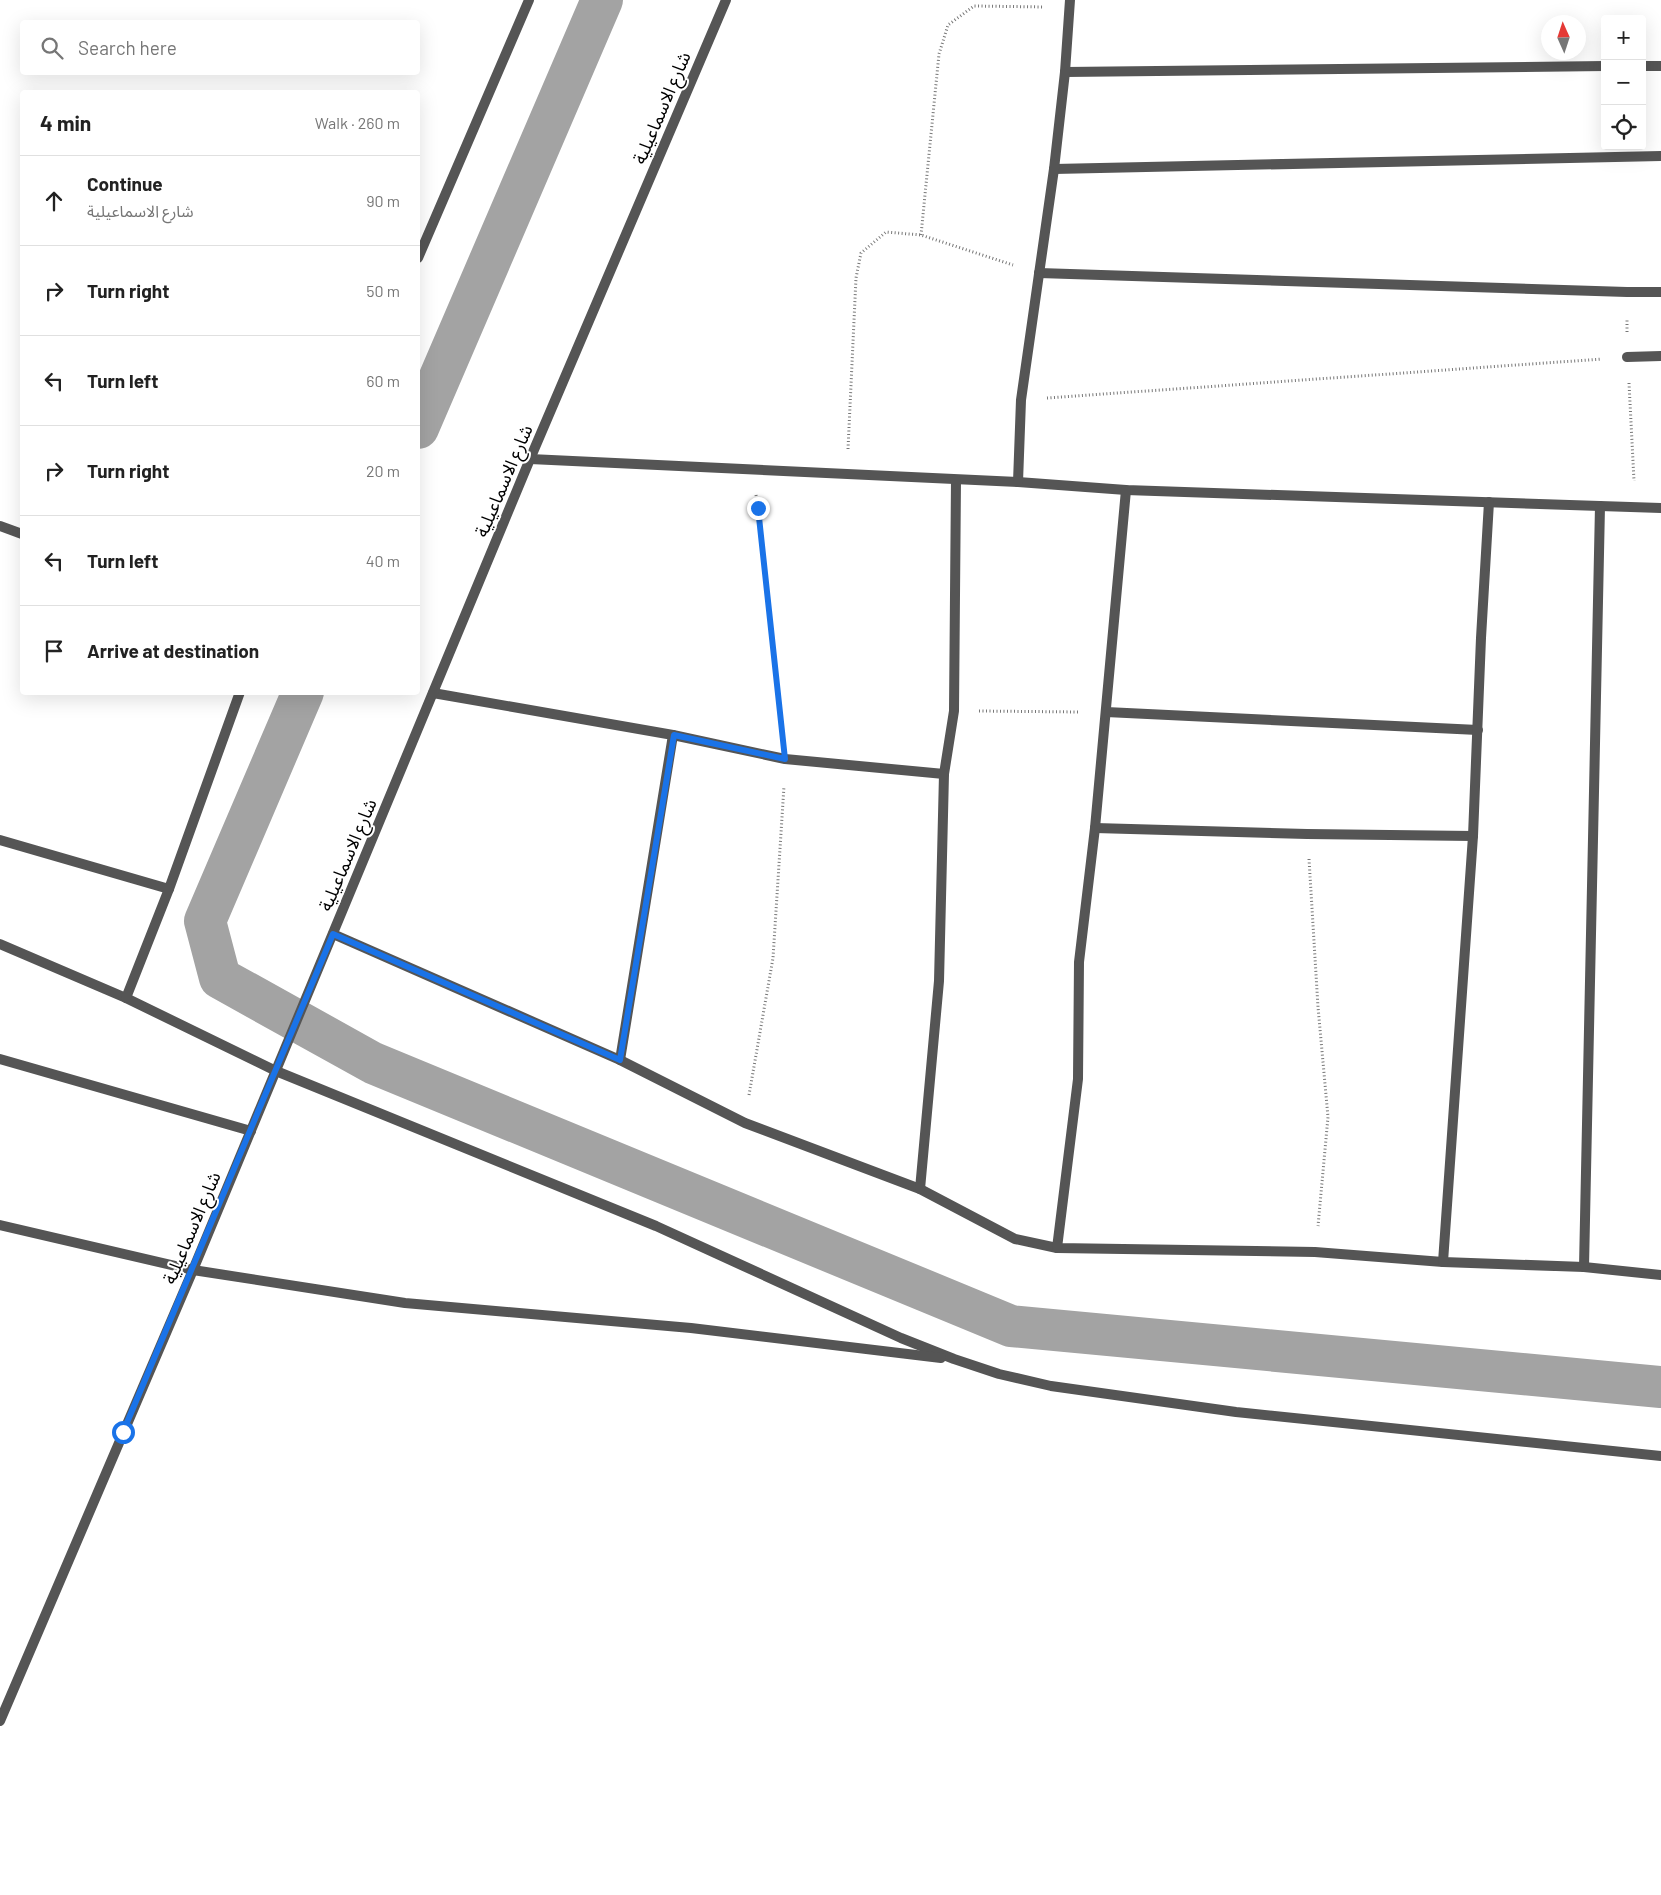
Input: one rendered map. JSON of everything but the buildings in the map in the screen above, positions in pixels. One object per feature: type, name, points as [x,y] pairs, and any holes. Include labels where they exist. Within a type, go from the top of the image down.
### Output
[{"type":"street","points":[[420,253],[529,0]]},
{"type":"street","name":"شارع الاسماعيلية","points":[[0,1722],[193,1270],[530,460],[726,0]]},
{"type":"street","points":[[1018,482],[1020,400],[1054,169],[1065,72],[1070,4]]},
{"type":"street","points":[[1065,72],[1601,66]]},
{"type":"street","points":[[1646,66],[1661,66]]},
{"type":"street","points":[[1054,169],[1661,156]]},
{"type":"street","points":[[1039,273],[1661,292]]},
{"type":"street","points":[[1627,357],[1661,356]]},
{"type":"street","points":[[530,460],[1018,482],[1126,490],[1661,508]]},
{"type":"street","points":[[920,1189],[939,981],[944,774],[954,711],[956,480]]},
{"type":"street","points":[[1057,1248],[1078,1078],[1078,976],[1095,828],[1126,490]]},
{"type":"street","points":[[1443,1262],[1473,836],[1489,502]]},
{"type":"street","points":[[1584,1267],[1600,506]]},
{"type":"street","points":[[0,526],[20,533]]},
{"type":"street","points":[[434,693],[674,735],[785,759],[944,774]]},
{"type":"street","points":[[126,998],[169,889],[239,695]]},
{"type":"street","points":[[1106,712],[1478,730]]},
{"type":"street","points":[[620,1060],[674,735]]},
{"type":"street","points":[[1095,828],[1307,834],[1473,836]]},
{"type":"street","points":[[0,840],[169,889]]},
{"type":"street","points":[[333,934],[620,1060],[745,1123],[920,1189],[1015,1239],[1057,1248],[1315,1252],[1443,1262],[1584,1267],[1661,1275]]},
{"type":"street","points":[[0,944],[126,998],[276,1071],[656,1226],[901,1338],[999,1374],[1051,1386],[1236,1412],[1661,1456]]},
{"type":"street","points":[[0,1059],[251,1131]]},
{"type":"street","points":[[0,1225],[193,1270],[405,1303],[691,1328],[954,1359]]},
{"type":"path","points":[[921,235],[939,54],[948,25],[974,6],[1070,4]]},
{"type":"path","points":[[847,474],[856,278],[861,253],[886,232],[921,235],[1039,273]]},
{"type":"path","points":[[1627,292],[1627,357],[1636,507]]},
{"type":"path","points":[[1020,400],[1627,357]]},
{"type":"path","points":[[745,1123],[772,958],[785,759],[753,470]]},
{"type":"path","points":[[954,711],[1106,712]]},
{"type":"path","points":[[1307,834],[1318,1007],[1328,1117],[1315,1252]]},
{"type":"waterway","points":[[420,423],[602,0]]},
{"type":"waterway","points":[[302,695],[205,921],[220,978],[373,1063],[1011,1326],[1661,1387]]},
{"type":"route","points":[[123,1432],[193,1270],[333,934],[620,1060],[674,735],[785,759],[758,508]]}]
